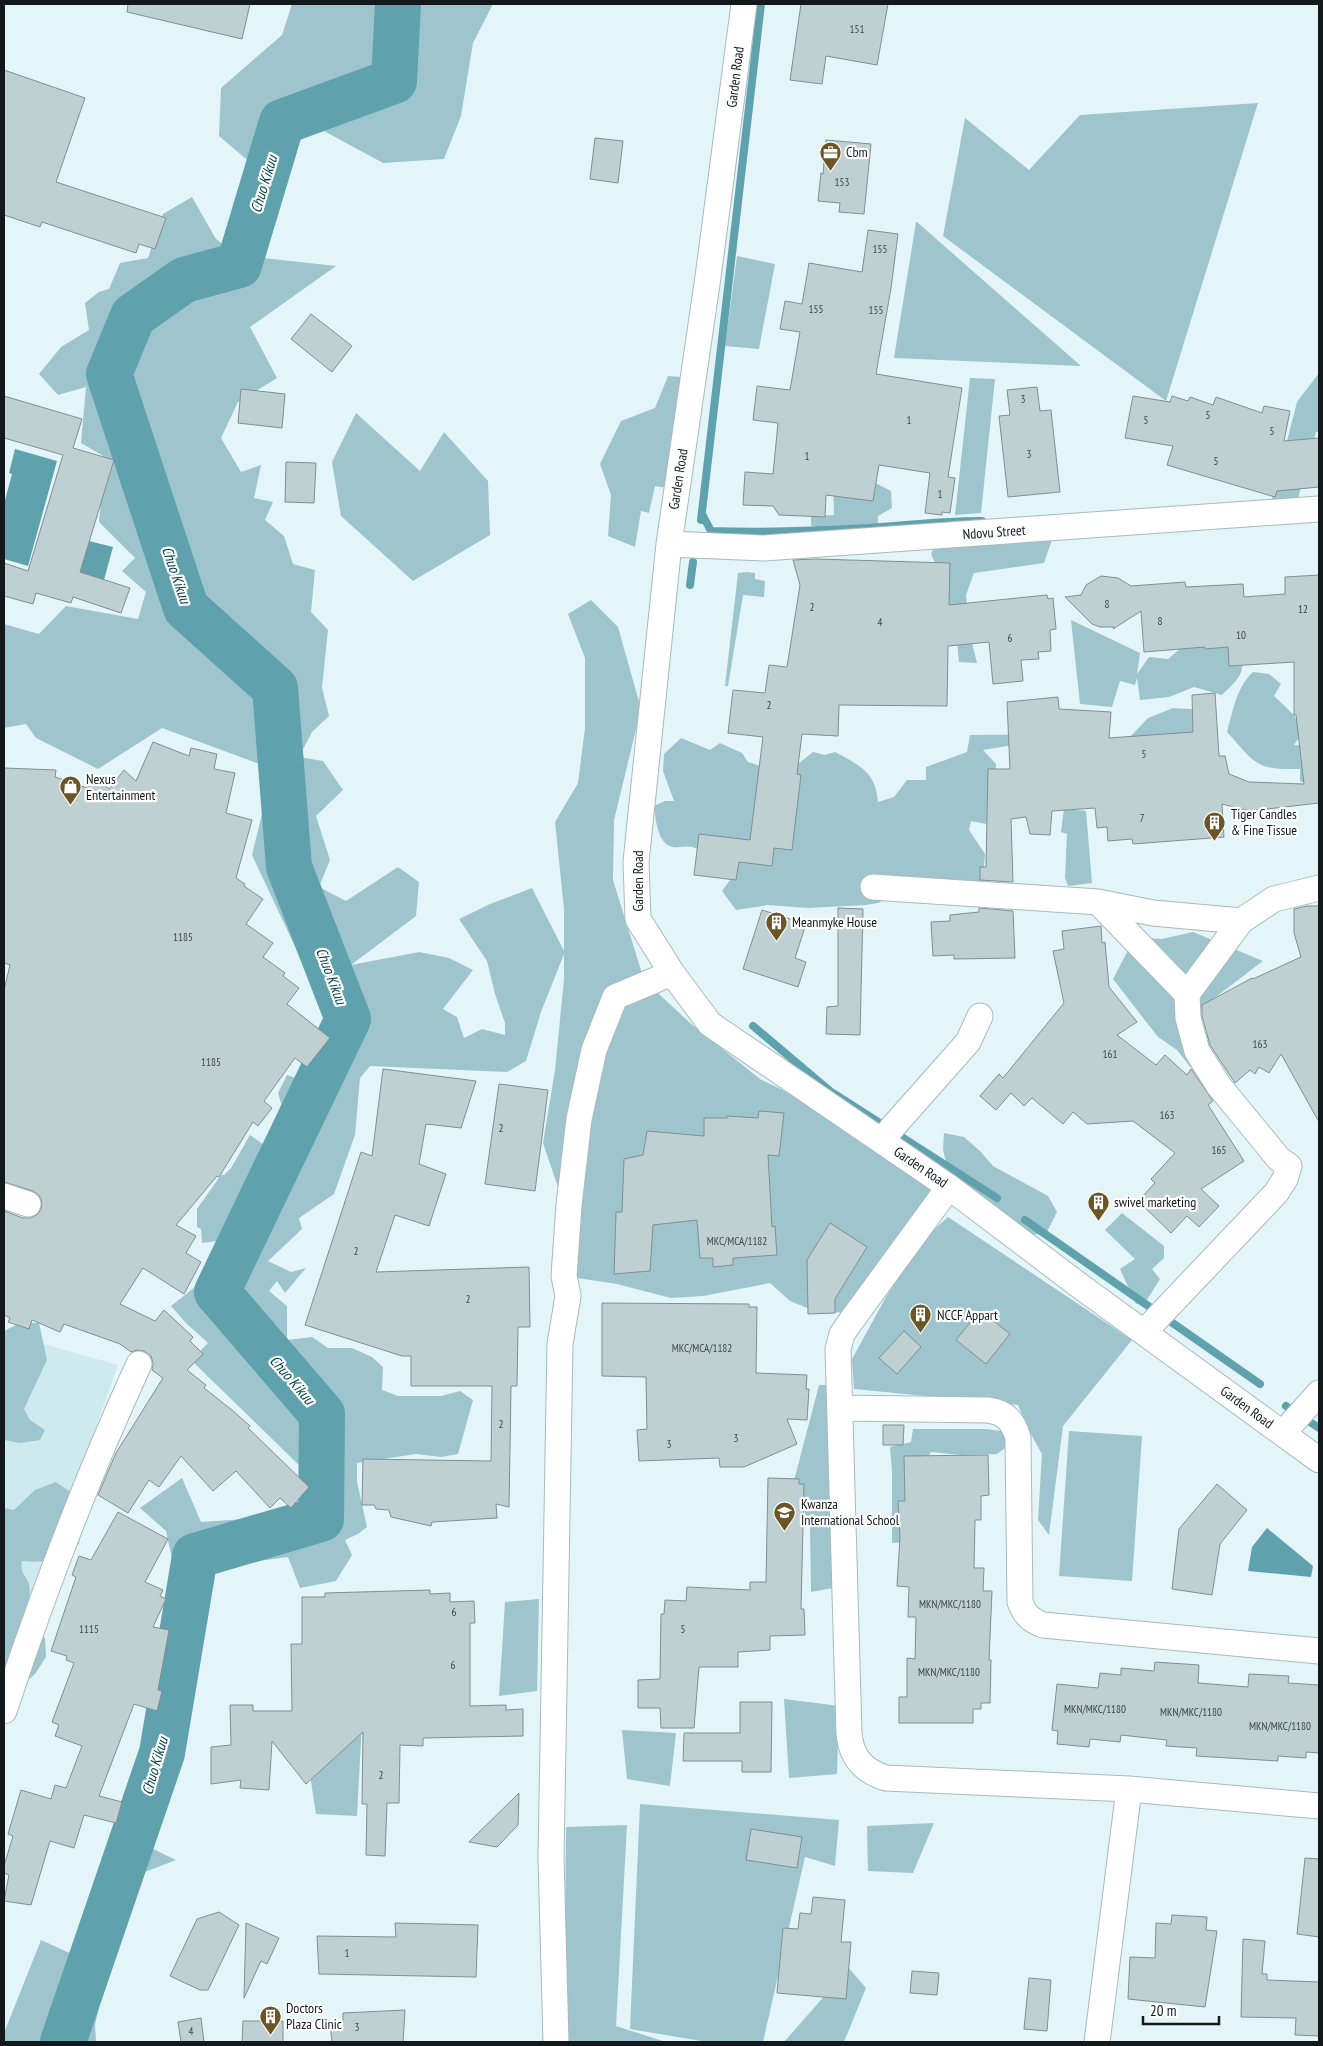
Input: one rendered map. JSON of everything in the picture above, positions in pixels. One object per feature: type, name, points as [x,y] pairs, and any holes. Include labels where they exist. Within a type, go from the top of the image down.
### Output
[{"type":"street","name":"Garden Road","points":[[744,4],[708,277],[669,544],[636,862],[638,919],[672,973],[710,1024],[949,1187],[1319,1460]]},
{"type":"street","name":"Ndovu Street","points":[[669,544],[764,548],[1319,508]]},
{"type":"street","points":[[873,887],[1098,902],[1153,913],[1241,921]]},
{"type":"street","points":[[1144,1332],[1276,1193],[1285,1179],[1289,1166],[1279,1159],[1219,1086],[1197,1051],[1188,1018],[1187,994],[1241,921],[1274,898],[1319,888]]},
{"type":"street","points":[[1098,902],[1187,994]]},
{"type":"street","points":[[556,2042],[551,1848],[560,1344],[568,1296],[564,1276],[569,1205],[579,1119],[594,1050],[616,997],[672,973]]},
{"type":"street","points":[[883,1142],[890,1129],[968,1042],[980,1016]]},
{"type":"street","points":[[949,1187],[842,1334],[838,1349],[849,1733],[850,1746],[855,1758],[863,1768],[874,1775],[886,1778],[1129,1790],[1319,1806]]},
{"type":"street","points":[[4,1196],[28,1204]]},
{"type":"street","points":[[4,1710],[52,1569],[106,1435],[139,1364]]},
{"type":"street","points":[[1283,1433],[1319,1393]]},
{"type":"street","points":[[840,1408],[988,1410],[998,1412],[1012,1422],[1018,1438],[1020,1602],[1028,1617],[1035,1622],[1043,1625],[1319,1651]]},
{"type":"street","points":[[1097,2042],[1129,1790]]},
{"type":"shaded area","points":[[292,4],[493,4],[473,43],[461,116],[444,159],[383,163],[324,131],[284,105],[252,164],[219,136],[221,88],[282,35]]},
{"type":"shaded area","points":[[1258,103],[1166,401],[943,236],[965,118],[1029,170],[1080,115]]},
{"type":"shaded area","points":[[192,197],[216,239],[237,255],[336,266],[250,327],[277,378],[238,402],[221,438],[241,472],[261,465],[254,498],[273,502],[265,520],[284,536],[293,564],[315,570],[311,612],[328,630],[322,688],[329,716],[312,732],[299,757],[323,761],[343,790],[316,816],[330,860],[319,887],[346,901],[398,867],[419,882],[416,916],[351,965],[419,952],[449,958],[473,970],[443,1009],[457,1017],[464,1038],[482,1029],[505,1035],[505,1023],[495,994],[487,961],[459,919],[490,904],[532,888],[564,951],[564,909],[555,822],[578,783],[585,728],[585,658],[568,614],[591,600],[618,627],[641,709],[614,820],[613,880],[644,980],[690,1023],[760,1079],[868,1132],[886,1159],[899,1153],[928,1163],[935,1197],[927,1236],[948,1217],[1132,1340],[1063,1426],[1049,1535],[1038,1520],[1042,1454],[1028,1429],[1018,1405],[854,1389],[852,1359],[886,1297],[906,1266],[856,1313],[817,1312],[790,1301],[770,1283],[703,1296],[671,1298],[617,1284],[564,1276],[559,1190],[543,1143],[555,1070],[564,979],[564,954],[541,1012],[526,1061],[507,1072],[370,1066],[360,1078],[355,1135],[334,1194],[299,1218],[302,1229],[268,1261],[291,1272],[306,1268],[285,1293],[277,1281],[269,1291],[287,1306],[287,1340],[312,1337],[328,1348],[352,1348],[372,1357],[383,1367],[382,1390],[398,1396],[441,1396],[460,1391],[473,1400],[458,1454],[441,1457],[416,1454],[357,1463],[357,1482],[367,1527],[345,1540],[352,1555],[336,1581],[300,1588],[288,1557],[175,1573],[166,1531],[140,1508],[182,1478],[201,1522],[291,1516],[306,1496],[306,1472],[191,1360],[208,1343],[171,1306],[219,1268],[217,1241],[202,1243],[201,1229],[197,1227],[197,1209],[221,1175],[224,1175],[231,1168],[250,1135],[271,1150],[285,1117],[278,1093],[287,1075],[305,1081],[325,1053],[336,1021],[313,985],[252,855],[273,769],[162,728],[98,769],[36,738],[26,724],[4,728],[4,624],[39,634],[66,606],[138,619],[146,592],[122,571],[135,558],[99,522],[105,457],[81,443],[86,387],[58,395],[39,374],[61,347],[89,330],[85,303],[99,292],[109,289],[120,263],[148,258],[163,214]]},
{"type":"shaded area","points":[[917,222],[1081,366],[894,358]]},
{"type":"shaded area","points":[[737,256],[775,264],[759,349],[725,346]]},
{"type":"shaded area","points":[[1319,373],[1319,432],[1316,432],[1295,510],[1272,499],[1297,402]]},
{"type":"shaded area","points":[[668,376],[681,377],[668,488],[655,486],[649,513],[641,511],[635,547],[608,536],[611,495],[600,464],[621,421],[655,408]]},
{"type":"shaded area","points":[[970,378],[995,379],[981,513],[955,515]]},
{"type":"shaded area","points":[[356,413],[420,471],[444,432],[488,481],[490,535],[413,581],[341,516],[332,462]]},
{"type":"shaded area","points":[[15,449],[57,461],[28,566],[4,559],[4,504],[12,474],[9,473]]},
{"type":"shaded area","points":[[852,471],[891,491],[892,508],[878,516],[877,537],[811,526],[811,516],[834,515],[833,481]]},
{"type":"shaded area","points":[[77,538],[113,547],[98,602],[62,592]]},
{"type":"shaded area","points":[[1052,540],[1044,563],[974,573],[966,595],[970,635],[977,663],[959,662],[954,609],[930,591],[937,567],[931,554],[935,544]]},
{"type":"shaded area","points":[[738,573],[755,573],[755,579],[765,581],[764,597],[743,595],[728,686],[725,686]]},
{"type":"shaded area","points":[[1071,620],[1140,653],[1137,674],[1149,657],[1168,659],[1196,635],[1241,645],[1242,668],[1238,678],[1222,695],[1194,687],[1169,697],[1140,700],[1137,678],[1135,685],[1120,681],[1112,707],[1080,704]]},
{"type":"shaded area","points":[[1253,672],[1269,674],[1281,684],[1274,696],[1294,715],[1302,733],[1294,745],[1319,747],[1319,788],[1300,781],[1300,769],[1274,768],[1258,763],[1227,732],[1239,692]]},
{"type":"shaded area","points":[[1173,708],[1206,710],[1196,745],[1129,738],[1148,718]]},
{"type":"shaded area","points":[[1054,734],[1020,744],[983,750],[996,764],[993,812],[986,824],[971,821],[969,830],[985,854],[981,898],[890,897],[878,903],[866,905],[808,908],[768,905],[736,910],[722,891],[730,880],[697,849],[667,845],[659,834],[657,827],[654,806],[665,801],[674,801],[663,771],[664,754],[681,738],[710,750],[720,743],[742,753],[748,762],[767,768],[798,764],[813,752],[825,755],[835,752],[852,761],[870,776],[877,792],[878,802],[894,797],[907,780],[926,780],[926,767],[967,752],[970,735]]},
{"type":"shaded area","points":[[1064,809],[1086,811],[1092,883],[1068,886],[1065,878],[1067,834],[1061,832]]},
{"type":"shaded area","points":[[1193,932],[1263,961],[1188,1018],[1203,1083],[1177,1050],[1158,1037],[1113,979],[1135,937],[1162,939]]},
{"type":"shaded area","points":[[944,1133],[964,1137],[993,1166],[1048,1196],[1057,1212],[1046,1234],[1023,1235],[950,1177],[943,1150]]},
{"type":"shaded area","points":[[1122,1213],[1164,1246],[1164,1258],[1152,1269],[1160,1279],[1145,1303],[1136,1304],[1120,1269],[1135,1259],[1105,1230]]},
{"type":"shaded area","points":[[20,1323],[39,1323],[47,1360],[24,1409],[30,1420],[45,1430],[40,1440],[20,1443],[4,1440],[4,1331]]},
{"type":"shaded area","points":[[4,1333],[118,1365],[4,1686]]},
{"type":"shaded area","points":[[819,1385],[832,1385],[839,1587],[811,1592],[810,1521],[791,1492]]},
{"type":"shaded area","points":[[913,1429],[985,1429],[1001,1431],[1009,1445],[997,1454],[960,1455],[931,1452],[923,1467],[903,1542],[892,1543],[890,1447],[911,1442]]},
{"type":"shaded area","points":[[1069,1431],[1142,1436],[1132,1581],[1059,1576]]},
{"type":"shaded area","points":[[56,1482],[72,1493],[82,1519],[79,1544],[60,1559],[35,1562],[22,1561],[22,1571],[30,1587],[25,1612],[33,1626],[45,1638],[46,1657],[35,1674],[4,1702],[4,1508],[14,1510],[35,1490]]},
{"type":"shaded area","points":[[1267,1528],[1313,1566],[1311,1577],[1248,1571],[1252,1547]]},
{"type":"shaded area","points":[[539,1599],[537,1691],[499,1696],[505,1602]]},
{"type":"shaded area","points":[[784,1699],[839,1706],[837,1774],[789,1778]]},
{"type":"shaded area","points":[[363,1703],[357,1816],[316,1814],[301,1716]]},
{"type":"shaded area","points":[[622,1730],[676,1733],[670,1786],[627,1779]]},
{"type":"shaded area","points":[[640,1804],[839,1820],[835,1866],[805,1857],[763,2042],[707,2042],[630,2029]]},
{"type":"shaded area","points":[[934,1823],[913,1873],[868,1871],[867,1826]]},
{"type":"shaded area","points":[[133,1824],[151,1828],[147,1846],[176,1860],[137,1875],[119,1915],[95,2025],[96,2042],[8,2042],[4,2040],[4,2033],[41,1940],[85,1960]]},
{"type":"shaded area","points":[[627,1825],[616,2026],[666,2042],[564,2042],[566,1827]]},
{"type":"shaded area","points":[[849,1968],[866,1988],[844,2042],[784,2042]]},
{"type":"building","points":[[128,4],[250,4],[242,39],[127,12]]},
{"type":"building","points":[[801,4],[888,4],[877,65],[826,56],[822,84],[790,80]]},
{"type":"building","points":[[4,70],[85,98],[56,182],[166,218],[155,249],[139,244],[136,253],[42,222],[40,227],[4,215]]},
{"type":"building","points":[[595,138],[623,141],[618,183],[590,179]]},
{"type":"building","points":[[826,140],[871,144],[864,214],[839,212],[840,203],[818,201]]},
{"type":"building","points":[[868,230],[898,234],[876,374],[962,388],[948,477],[955,478],[950,513],[942,512],[942,515],[925,513],[930,473],[879,465],[873,501],[826,495],[825,517],[779,515],[773,506],[743,505],[745,472],[773,474],[778,423],[753,420],[757,386],[790,390],[800,332],[780,329],[785,301],[802,304],[809,263],[862,272]]},
{"type":"building","points":[[311,314],[352,346],[332,372],[291,339]]},
{"type":"building","points":[[1037,387],[1040,411],[1051,410],[1060,492],[1008,497],[999,416],[1010,415],[1007,390]]},
{"type":"building","points":[[241,389],[285,394],[282,428],[238,423]]},
{"type":"building","points":[[4,396],[82,419],[73,448],[114,460],[80,572],[130,588],[121,613],[73,597],[71,603],[36,593],[33,604],[4,596],[4,563],[28,571],[63,455],[4,438]]},
{"type":"building","points":[[1133,396],[1170,402],[1172,396],[1188,401],[1190,397],[1213,405],[1216,397],[1262,413],[1264,406],[1290,411],[1284,441],[1319,438],[1319,487],[1277,491],[1275,497],[1167,465],[1173,446],[1125,438]]},
{"type":"building","points":[[286,462],[316,463],[314,503],[285,502]]},
{"type":"building","points":[[793,560],[950,563],[949,605],[1047,595],[1048,599],[1053,598],[1056,629],[1050,630],[1051,651],[1038,652],[1039,659],[1021,660],[1023,681],[993,684],[989,642],[948,646],[947,706],[839,705],[838,736],[802,734],[797,774],[801,775],[792,850],[774,848],[772,866],[739,862],[736,880],[694,875],[699,834],[750,840],[763,737],[728,733],[733,690],[765,693],[769,665],[787,667],[800,585]]},
{"type":"building","points":[[1319,575],[1319,803],[1250,811],[1222,804],[1224,837],[1133,844],[1132,839],[1108,841],[1107,827],[1097,828],[1095,808],[1052,811],[1050,835],[1030,834],[1026,817],[1011,819],[1013,882],[980,880],[980,867],[986,867],[988,769],[1010,769],[1007,702],[1058,697],[1059,709],[1111,712],[1109,738],[1193,732],[1192,695],[1215,693],[1219,756],[1225,756],[1229,774],[1249,782],[1304,784],[1296,715],[1294,715],[1294,662],[1229,666],[1228,647],[1144,652],[1141,611],[1113,629],[1114,627],[1100,627],[1092,624],[1065,597],[1081,595],[1086,585],[1101,576],[1118,578],[1131,586],[1185,582],[1186,587],[1243,584],[1244,597],[1285,594],[1285,577]]},
{"type":"building","points":[[153,742],[189,756],[191,748],[217,754],[214,769],[235,773],[226,813],[252,820],[236,878],[263,899],[246,924],[273,943],[263,957],[285,973],[283,976],[299,988],[287,1004],[330,1038],[307,1067],[295,1058],[264,1101],[272,1108],[258,1126],[253,1122],[219,1177],[217,1176],[176,1225],[196,1236],[186,1253],[201,1262],[184,1294],[143,1268],[120,1304],[155,1321],[164,1310],[193,1337],[190,1341],[203,1354],[187,1370],[206,1385],[204,1388],[250,1426],[248,1428],[309,1487],[291,1508],[280,1498],[270,1508],[236,1471],[213,1491],[181,1456],[159,1487],[149,1480],[128,1513],[98,1495],[116,1453],[163,1378],[152,1370],[151,1356],[144,1351],[137,1350],[131,1352],[120,1344],[64,1324],[60,1332],[32,1320],[29,1329],[8,1322],[10,1318],[4,1315],[4,1211],[23,1218],[31,1218],[38,1214],[42,1202],[39,1195],[33,1191],[4,1182],[4,990],[10,965],[4,963],[4,768],[56,770],[55,777],[87,788],[95,778],[109,789],[124,770],[136,781]]},
{"type":"building","points":[[1319,906],[1319,1122],[1281,1054],[1269,1073],[1259,1067],[1255,1074],[1250,1070],[1235,1083],[1210,1045],[1202,1016],[1202,1005],[1252,978],[1301,957],[1294,933],[1294,909]]},
{"type":"building","points":[[838,908],[863,909],[860,1035],[826,1034],[827,1007],[838,1006]]},
{"type":"building","points":[[979,908],[1013,911],[1015,958],[954,959],[954,955],[933,956],[931,922],[950,921],[950,915],[979,912]]},
{"type":"building","name":"Meanmyke House","points":[[762,910],[806,924],[795,958],[806,962],[798,987],[743,969]]},
{"type":"building","points":[[1101,926],[1102,943],[1105,942],[1109,987],[1137,1022],[1117,1035],[1156,1065],[1165,1055],[1187,1075],[1191,1069],[1213,1101],[1208,1105],[1244,1161],[1201,1189],[1219,1206],[1199,1227],[1187,1216],[1171,1233],[1138,1201],[1155,1183],[1151,1179],[1175,1153],[1133,1121],[1087,1124],[1073,1112],[1063,1124],[1032,1098],[1024,1106],[1011,1093],[996,1110],[980,1096],[999,1074],[1003,1078],[1064,1003],[1053,951],[1064,949],[1062,931]]},
{"type":"building","points":[[383,1069],[476,1081],[461,1128],[426,1124],[419,1164],[446,1174],[429,1226],[395,1215],[376,1272],[529,1267],[530,1327],[518,1327],[517,1386],[511,1386],[509,1507],[496,1504],[497,1518],[432,1522],[431,1526],[391,1517],[389,1510],[376,1509],[374,1505],[362,1505],[363,1459],[491,1461],[492,1386],[411,1386],[411,1356],[402,1356],[305,1325],[361,1152],[372,1156]]},
{"type":"building","points":[[499,1084],[548,1090],[535,1191],[485,1184]]},
{"type":"building","points":[[759,1111],[784,1113],[779,1156],[768,1155],[772,1227],[775,1226],[777,1255],[733,1258],[733,1265],[713,1267],[713,1258],[700,1258],[697,1220],[653,1225],[650,1271],[614,1274],[616,1212],[622,1212],[624,1159],[643,1155],[647,1131],[704,1136],[704,1118],[727,1118],[727,1116],[758,1118]]},
{"type":"building","points":[[830,1223],[867,1247],[835,1299],[835,1313],[808,1314],[807,1260]]},
{"type":"building","points":[[602,1303],[749,1304],[749,1307],[757,1307],[756,1373],[807,1375],[806,1389],[809,1389],[807,1420],[787,1419],[797,1444],[744,1467],[720,1467],[719,1458],[639,1461],[637,1430],[647,1429],[646,1377],[602,1376]]},
{"type":"building","points":[[980,1310],[1010,1334],[986,1364],[956,1340]]},
{"type":"building","points":[[904,1331],[921,1347],[897,1374],[879,1358]]},
{"type":"building","points":[[883,1425],[904,1425],[903,1445],[883,1445]]},
{"type":"building","points":[[988,1455],[989,1495],[981,1496],[981,1520],[975,1520],[974,1568],[984,1568],[983,1591],[992,1591],[989,1660],[991,1660],[990,1703],[981,1703],[981,1709],[973,1709],[973,1723],[899,1723],[899,1697],[907,1697],[907,1658],[915,1659],[916,1617],[908,1617],[909,1587],[897,1586],[900,1537],[898,1501],[905,1501],[904,1456]]},
{"type":"building","points":[[768,1478],[799,1479],[799,1484],[804,1484],[801,1609],[804,1609],[805,1635],[770,1636],[770,1650],[738,1652],[738,1667],[699,1667],[694,1728],[661,1728],[660,1708],[638,1708],[638,1680],[660,1679],[661,1614],[664,1614],[665,1600],[686,1601],[687,1587],[750,1590],[750,1582],[766,1582]]},
{"type":"building","points":[[1217,1484],[1247,1510],[1220,1544],[1212,1595],[1172,1589],[1179,1529]]},
{"type":"building","points":[[118,1512],[168,1539],[145,1582],[163,1590],[160,1596],[166,1599],[153,1627],[169,1630],[158,1690],[162,1691],[157,1711],[134,1704],[99,1796],[122,1802],[116,1823],[84,1815],[74,1848],[50,1841],[31,1905],[4,1901],[9,1875],[4,1873],[4,1866],[13,1836],[8,1834],[21,1790],[51,1799],[55,1785],[66,1788],[82,1746],[55,1736],[59,1725],[52,1722],[74,1663],[66,1660],[67,1656],[51,1651],[76,1577],[72,1575],[79,1556],[91,1560]]},
{"type":"building","points":[[430,1590],[430,1594],[450,1593],[450,1602],[474,1601],[475,1623],[470,1623],[470,1706],[506,1705],[506,1710],[523,1709],[523,1736],[423,1738],[423,1746],[400,1745],[399,1803],[387,1803],[385,1856],[366,1855],[367,1804],[362,1804],[363,1732],[306,1784],[272,1741],[269,1790],[240,1788],[241,1780],[211,1784],[211,1747],[231,1745],[230,1705],[253,1705],[253,1711],[292,1711],[291,1644],[302,1644],[302,1597],[325,1597],[325,1593]]},
{"type":"building","points":[[1155,1662],[1199,1665],[1198,1683],[1248,1687],[1249,1674],[1289,1676],[1288,1683],[1319,1685],[1319,1753],[1306,1752],[1306,1758],[1278,1756],[1278,1761],[1196,1756],[1197,1748],[1166,1746],[1167,1740],[1121,1735],[1120,1742],[1090,1739],[1089,1747],[1057,1744],[1058,1731],[1052,1730],[1057,1684],[1098,1688],[1100,1673],[1121,1675],[1121,1668],[1154,1671]]},
{"type":"building","points":[[740,1702],[772,1702],[771,1772],[742,1772],[742,1761],[683,1761],[684,1733],[740,1733]]},
{"type":"building","points":[[519,1793],[518,1825],[497,1847],[469,1842]]},
{"type":"building","points":[[751,1829],[802,1837],[797,1868],[746,1860]]},
{"type":"building","points":[[1305,1858],[1319,1859],[1319,1937],[1297,1934]]},
{"type":"building","points":[[813,1897],[845,1900],[841,1942],[851,1942],[846,1999],[777,1993],[783,1928],[798,1929],[800,1913],[811,1914]]},
{"type":"building","points":[[219,1912],[239,1925],[208,1990],[200,1990],[170,1976],[197,1919]]},
{"type":"building","points":[[1172,1915],[1207,1917],[1206,1930],[1217,1931],[1205,2007],[1128,1999],[1130,1957],[1155,1958],[1156,1923],[1171,1924]]},
{"type":"building","points":[[246,1923],[279,1938],[267,1964],[261,1961],[244,1998]]},
{"type":"building","points":[[395,1923],[478,1925],[476,1977],[319,1974],[317,1936],[396,1937]]},
{"type":"building","points":[[1243,1939],[1265,1941],[1262,1974],[1267,1974],[1267,1980],[1319,1982],[1319,2036],[1295,2035],[1296,2018],[1241,2017]]},
{"type":"building","points":[[912,1971],[939,1973],[937,1995],[910,1993]]},
{"type":"building","points":[[1029,1978],[1051,1980],[1047,2031],[1024,2029]]},
{"type":"building","points":[[405,2010],[403,2042],[332,2042],[330,2023],[343,2022],[343,2013]]},
{"type":"building","points":[[201,2018],[204,2042],[181,2042],[178,2022]]},
{"type":"building","name":"Doctors Plaza Clinic","points":[[243,2021],[283,2021],[283,2042],[242,2042]]},
{"type":"waterway","name":"Chuo Kikuu","points":[[63,2042],[162,1753],[195,1556],[321,1519],[322,1414],[217,1292],[348,1019],[289,867],[275,688],[186,608],[109,374],[133,316],[184,280],[239,265],[282,122],[394,81],[398,4]]},
{"type":"waterway","points":[[701,520],[761,4]]},
{"type":"waterway","points":[[702,514],[711,531],[731,532],[829,530],[939,522],[982,521]]},
{"type":"waterway","points":[[690,585],[693,562]]},
{"type":"waterway","points":[[753,1026],[830,1091],[997,1198]]},
{"type":"waterway","points":[[1025,1220],[1260,1384]]},
{"type":"waterway","points":[[1286,1406],[1319,1428]]},
{"type":"place","name":"Cbm","points":[[830,171]]},
{"type":"place","name":"Nexus Entertainment","points":[[70,806]]},
{"type":"place","name":"Tiger Candles & Fine Tissue","points":[[1215,841]]},
{"type":"place","name":"Meanmyke House","points":[[776,941]]},
{"type":"place","name":"swivel marketing","points":[[1098,1221]]},
{"type":"place","name":"NCCF Appart","points":[[921,1334]]},
{"type":"place","name":"Kwanza International School","points":[[785,1531]]},
{"type":"place","name":"Doctors Plaza Clinic","points":[[270,2035]]}]
